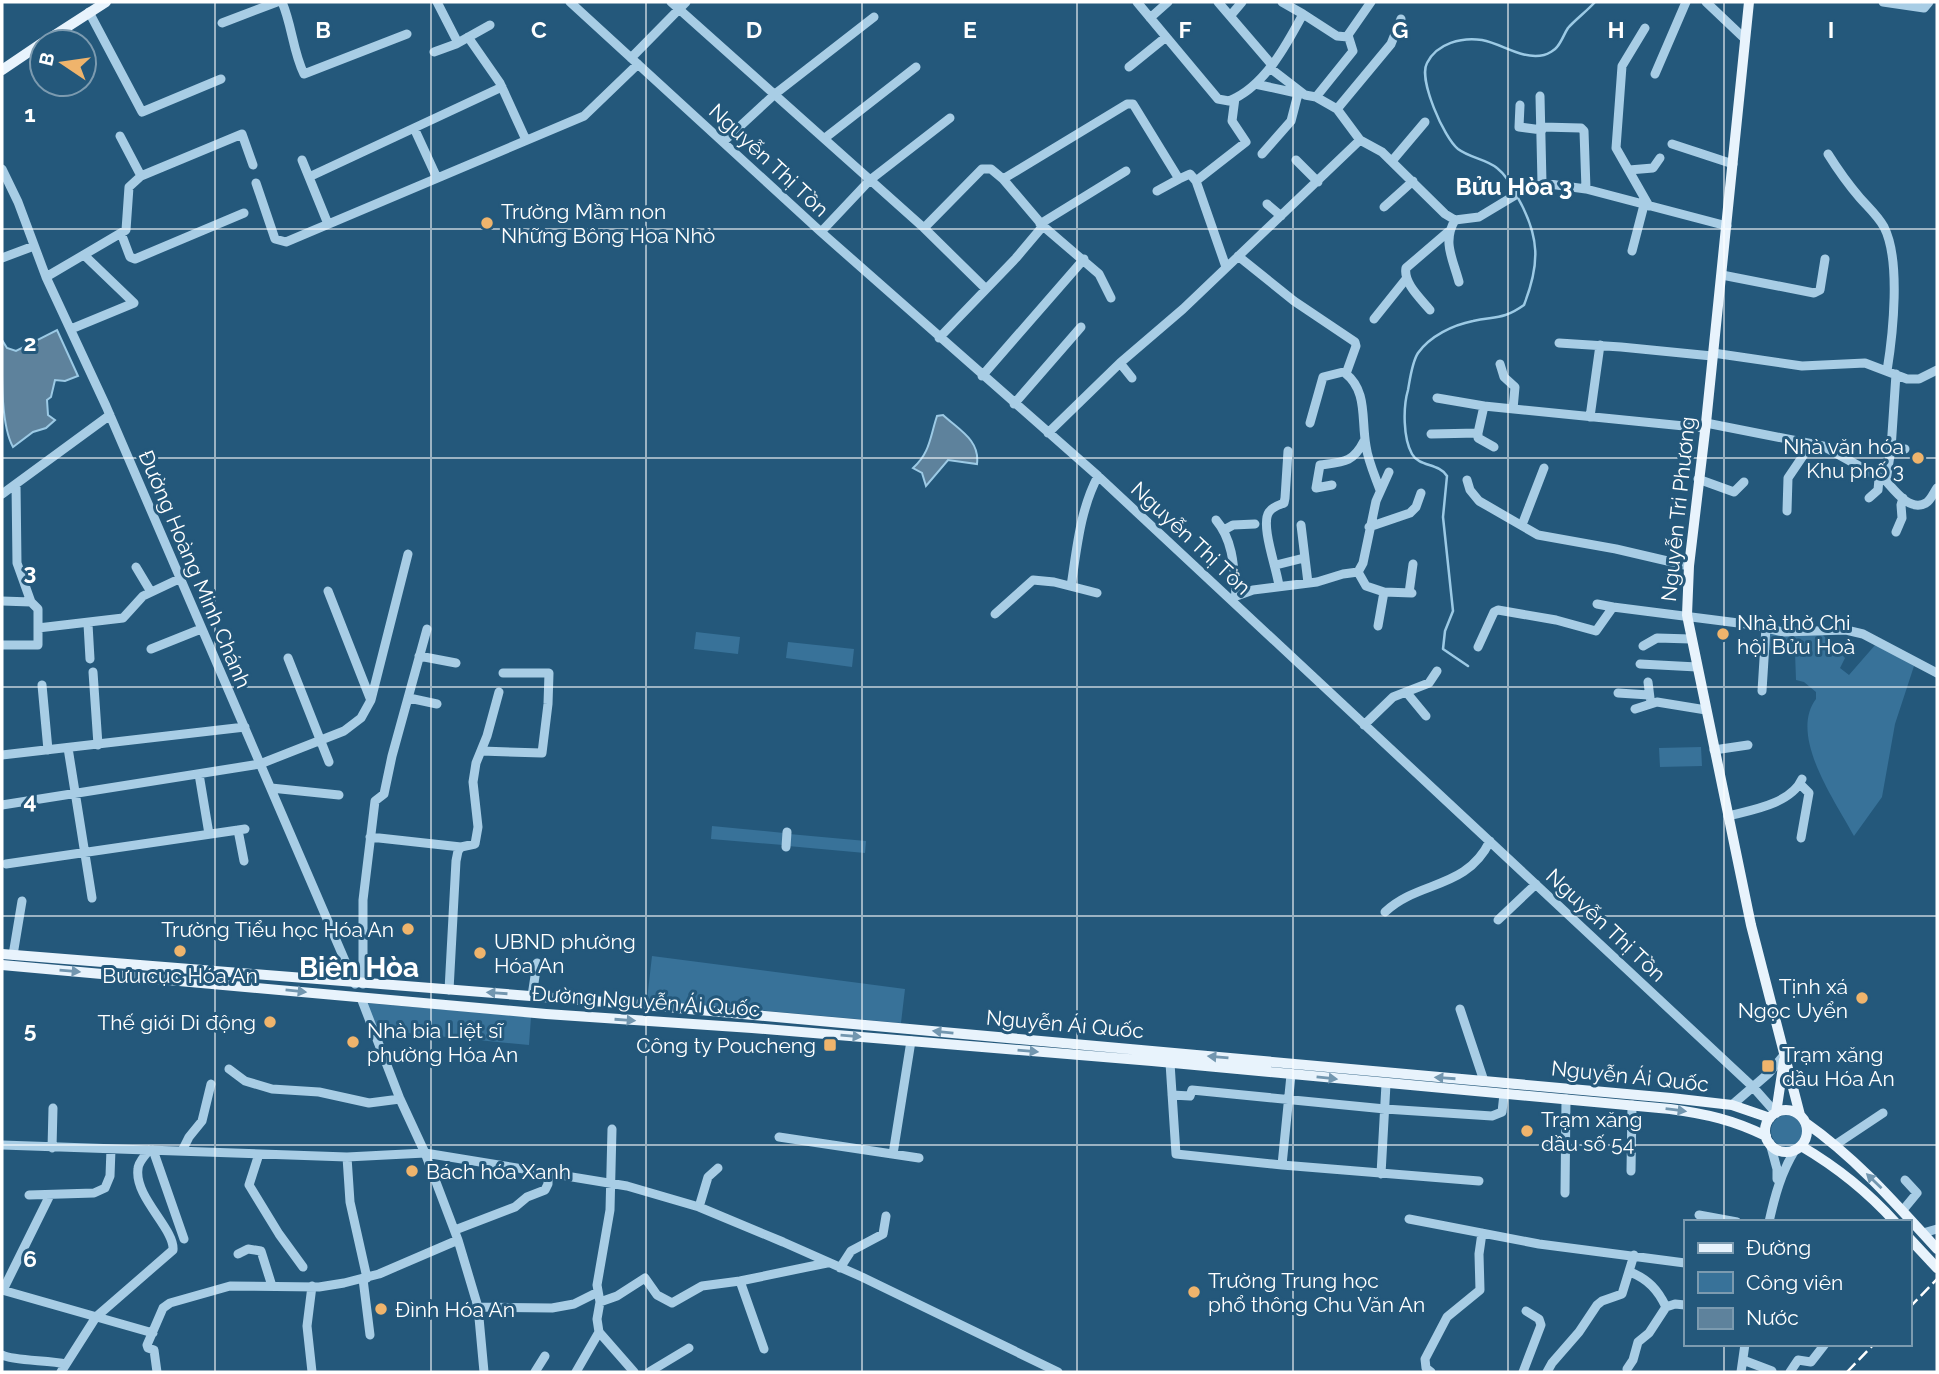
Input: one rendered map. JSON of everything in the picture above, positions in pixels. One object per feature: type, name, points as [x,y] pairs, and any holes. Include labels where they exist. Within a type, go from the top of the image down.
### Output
[{"type":"main road","points":[[65,28],[106,2]]},
{"type":"main road","name":"Nguyễn Tri Phương","points":[[1749,2],[1689,566],[1687,615],[1751,925],[1803,1119]]},
{"type":"main road","points":[[2,69],[28,53]]},
{"type":"main road","points":[[7,955],[359,984],[361,998]]},
{"type":"main road","name":"Đường Nguyễn Ái Quốc","points":[[2,965],[361,998],[911,1035]]},
{"type":"main road","name":"Nguyễn Ái Quốc","points":[[359,984],[532,996],[1386,1084],[1504,1094],[1526,1091],[1732,1105],[1773,1116]]},
{"type":"main road","name":"Nguyễn Ái Quốc","points":[[911,1035],[1485,1081],[1566,1100],[1709,1114],[1740,1123],[1768,1140]]},
{"type":"main road","name":"Nguyễn Tri Phương","points":[[1773,1116],[1785,1054]]},
{"type":"main road","points":[[1893,1220],[1882,1207],[1836,1169],[1798,1148],[1781,1151],[1768,1140],[1767,1124],[1773,1116],[1793,1111],[1835,1144],[1903,1210],[1937,1249]]},
{"type":"main road","points":[[1798,1148],[1806,1138],[1803,1119]]},
{"type":"main road","points":[[1911,1240],[1937,1268]]},
{"type":"street","points":[[222,23],[263,4],[280,2],[290,21],[304,74],[407,34]]},
{"type":"street","points":[[437,2],[458,43]]},
{"type":"street","name":"Nguyễn Thị Tồn","points":[[570,2],[939,338],[1233,597],[1364,725],[1753,1087],[1773,1116]]},
{"type":"street","points":[[671,2],[683,6],[924,228],[986,289]]},
{"type":"street","points":[[1137,2],[1218,99],[1229,101],[1255,84],[1270,66],[1303,14]]},
{"type":"street","points":[[1150,18],[1168,2]]},
{"type":"street","points":[[1218,2],[1270,66],[1301,94]]},
{"type":"street","points":[[1231,15],[1242,2]]},
{"type":"street","points":[[1282,2],[1337,37],[1348,37]]},
{"type":"street","points":[[1348,37],[1370,2]]},
{"type":"street","points":[[1655,74],[1686,2]]},
{"type":"street","points":[[1706,2],[1745,39]]},
{"type":"street","points":[[1883,2],[1921,8],[1929,2]]},
{"type":"street","points":[[256,183],[277,241],[286,242],[328,225],[584,116],[683,6]]},
{"type":"street","points":[[89,12],[142,112],[221,79]]},
{"type":"street","points":[[723,142],[775,93],[874,17]]},
{"type":"street","points":[[1337,109],[1391,44],[1401,19]]},
{"type":"street","points":[[434,52],[458,43],[490,24]]},
{"type":"street","points":[[1632,251],[1646,206],[1616,148],[1622,66],[1645,29]]},
{"type":"street","points":[[468,37],[502,87],[526,140]]},
{"type":"street","points":[[1129,67],[1166,37]]},
{"type":"street","points":[[1316,97],[1353,51],[1348,37]]},
{"type":"street","points":[[825,138],[916,67]]},
{"type":"street","points":[[1255,84],[1316,97],[1337,109],[1360,139],[1382,152],[1445,214],[1455,220],[1479,217],[1532,185],[1542,183],[1586,189],[1727,226]]},
{"type":"street","points":[[309,177],[502,87]]},
{"type":"street","points":[[1262,154],[1291,121],[1301,94]]},
{"type":"street","points":[[1540,96],[1542,183]]},
{"type":"street","points":[[1196,181],[1246,142],[1232,121],[1235,98]]},
{"type":"street","points":[[1003,179],[1130,103],[1180,179]]},
{"type":"street","points":[[1520,104],[1519,127],[1581,128],[1584,131],[1586,189]]},
{"type":"street","points":[[821,232],[870,180],[950,118]]},
{"type":"street","points":[[1392,161],[1425,122]]},
{"type":"street","points":[[414,128],[437,178]]},
{"type":"street","points":[[46,276],[126,230],[129,187],[141,176],[242,134],[253,165]]},
{"type":"street","points":[[120,136],[141,176]]},
{"type":"street","points":[[1048,433],[1318,182],[1360,139]]},
{"type":"street","points":[[1672,144],[1733,164]]},
{"type":"street","points":[[1828,154],[1841,176],[1880,222],[1888,236],[1892,267],[1891,449],[1883,480],[1878,490],[1869,498]]},
{"type":"street","points":[[1629,170],[1650,169],[1660,158]]},
{"type":"street","points":[[302,160],[328,225]]},
{"type":"street","points":[[1296,160],[1318,182]]},
{"type":"street","name":"Đường Hoàng Minh Chánh","points":[[2,169],[18,202],[46,276],[110,415],[201,629],[359,984]]},
{"type":"street","points":[[924,228],[982,169],[991,169],[1003,179],[1042,225],[1099,274],[1111,298]]},
{"type":"street","points":[[939,338],[1042,225],[1126,171]]},
{"type":"street","points":[[1157,191],[1190,174],[1196,181],[1226,267]]},
{"type":"street","points":[[1384,207],[1413,181]]},
{"type":"street","points":[[1267,204],[1281,216]]},
{"type":"street","points":[[121,233],[130,257],[135,259],[244,213]]},
{"type":"street","points":[[1430,310],[1406,279],[1406,268],[1448,232],[1455,220]]},
{"type":"street","points":[[1448,232],[1447,240],[1458,282]]},
{"type":"street","points":[[2,258],[34,246]]},
{"type":"street","points":[[71,329],[134,303],[84,255]]},
{"type":"street","points":[[1238,256],[1294,301],[1352,338],[1356,346],[1345,373]]},
{"type":"street","points":[[1722,275],[1814,293],[1820,290],[1825,259]]},
{"type":"street","points":[[982,376],[1084,260]]},
{"type":"street","points":[[1374,319],[1406,279]]},
{"type":"street","points":[[1014,404],[1081,327]]},
{"type":"street","points":[[1559,343],[1712,355],[1802,366],[1857,362],[1907,379],[1919,379],[1937,370]]},
{"type":"street","points":[[1590,417],[1600,345]]},
{"type":"street","points":[[1121,363],[1132,378]]},
{"type":"street","points":[[1500,363],[1504,377],[1515,387],[1513,409]]},
{"type":"street","points":[[1310,423],[1323,377],[1345,373]]},
{"type":"street","points":[[1345,373],[1360,392],[1367,454],[1380,490]]},
{"type":"street","points":[[1437,398],[1484,406],[1705,426],[1811,444],[1830,449],[1883,480],[1903,498],[1918,505],[1926,503],[1937,488]]},
{"type":"street","points":[[1484,406],[1478,438],[1494,447]]},
{"type":"street","points":[[2,494],[110,415]]},
{"type":"street","points":[[1431,434],[1478,433]]},
{"type":"street","points":[[1332,485],[1315,488],[1320,464],[1346,461],[1354,457],[1365,439]]},
{"type":"street","points":[[1787,511],[1788,478],[1811,444]]},
{"type":"street","points":[[1891,449],[1905,449]]},
{"type":"street","points":[[1279,586],[1268,541],[1267,517],[1270,510],[1284,503],[1288,451]]},
{"type":"street","points":[[1522,525],[1544,468]]},
{"type":"street","points":[[1358,572],[1363,563],[1369,527],[1380,490],[1389,472]]},
{"type":"street","points":[[1070,586],[1087,497],[1098,476]]},
{"type":"street","points":[[1467,480],[1470,490],[1479,501],[1538,535],[1616,548],[1689,566]]},
{"type":"street","points":[[1698,480],[1734,492],[1744,482]]},
{"type":"street","points":[[2,645],[38,645],[38,609],[31,602],[17,564],[16,484]]},
{"type":"street","points":[[1369,527],[1410,513],[1416,507],[1421,493]]},
{"type":"street","points":[[1896,531],[1902,518],[1900,505],[1903,498]]},
{"type":"street","points":[[1216,520],[1224,530],[1233,561],[1233,597],[1358,572]]},
{"type":"street","points":[[1224,530],[1233,525],[1255,524]]},
{"type":"street","points":[[1301,525],[1308,583]]},
{"type":"street","points":[[2,805],[261,764],[344,731],[361,718],[371,700],[408,554]]},
{"type":"street","points":[[1276,565],[1304,558]]},
{"type":"street","points":[[1358,572],[1366,586],[1384,592],[1410,593],[1413,564]]},
{"type":"street","points":[[136,568],[151,592]]},
{"type":"street","points":[[38,628],[123,618],[139,599],[180,579]]},
{"type":"street","points":[[995,614],[1029,581],[1038,580],[1097,593]]},
{"type":"street","points":[[328,591],[371,700]]},
{"type":"street","points":[[1378,626],[1384,592]]},
{"type":"street","points":[[2,601],[31,602]]},
{"type":"street","points":[[1597,604],[1796,633],[1827,629],[1857,632],[1937,673]]},
{"type":"street","points":[[1478,647],[1494,612],[1498,610],[1556,620],[1596,631],[1613,607]]},
{"type":"street","points":[[88,624],[90,659]]},
{"type":"street","points":[[1762,691],[1766,627]]},
{"type":"street","points":[[151,649],[201,629]]},
{"type":"street","points":[[359,984],[363,900],[374,801],[384,794],[427,629]]},
{"type":"street","points":[[1643,646],[1657,638],[1691,639]]},
{"type":"street","points":[[419,656],[456,663]]},
{"type":"street","points":[[288,658],[329,762]]},
{"type":"street","points":[[1640,664],[1697,667]]},
{"type":"street","points":[[1364,725],[1392,698],[1429,683],[1437,671]]},
{"type":"street","points":[[93,672],[98,745]]},
{"type":"street","points":[[481,751],[542,753],[549,673],[503,673]]},
{"type":"street","points":[[1648,682],[1650,699]]},
{"type":"street","points":[[42,685],[48,750]]},
{"type":"street","points":[[370,837],[461,847],[475,844],[477,840],[473,782],[499,692]]},
{"type":"street","points":[[1407,693],[1426,716]]},
{"type":"street","points":[[1618,693],[1706,710]]},
{"type":"street","points":[[409,698],[437,704]]},
{"type":"street","points":[[1635,709],[1650,699]]},
{"type":"street","points":[[2,755],[245,727]]},
{"type":"street","points":[[1714,750],[1748,745]]},
{"type":"street","points":[[68,748],[92,898]]},
{"type":"street","points":[[199,774],[209,834]]},
{"type":"street","points":[[1728,816],[1787,796],[1801,782],[1809,793],[1801,838]]},
{"type":"street","points":[[271,788],[339,795]]},
{"type":"street","points":[[6,864],[241,830],[244,861]]},
{"type":"street","points":[[786,847],[787,832]]},
{"type":"street","points":[[1385,912],[1410,894],[1452,880],[1481,858],[1490,842]]},
{"type":"street","points":[[449,990],[456,861],[461,847]]},
{"type":"street","points":[[1498,919],[1536,884]]},
{"type":"street","points":[[7,955],[22,901]]},
{"type":"street","points":[[532,996],[537,964]]},
{"type":"street","points":[[361,998],[458,1240],[478,1307],[484,1372]]},
{"type":"street","points":[[1460,1009],[1485,1081]]},
{"type":"street","points":[[893,1154],[911,1035]]},
{"type":"street","points":[[1732,1105],[1785,1054]]},
{"type":"street","points":[[1170,1063],[1177,1154],[1479,1181]]},
{"type":"street","points":[[229,1069],[245,1081],[272,1089],[320,1092],[369,1103],[400,1099]]},
{"type":"street","points":[[1282,1165],[1291,1074]]},
{"type":"street","points":[[182,1151],[202,1121],[211,1084]]},
{"type":"street","points":[[1381,1174],[1386,1084]]},
{"type":"street","points":[[1172,1096],[1190,1096],[1192,1090],[1385,1109],[1495,1116],[1502,1112],[1504,1094]]},
{"type":"street","points":[[1565,1193],[1566,1100]]},
{"type":"street","points":[[1631,1171],[1632,1105]]},
{"type":"street","points":[[52,1148],[53,1108]]},
{"type":"street","points":[[1835,1144],[1883,1113]]},
{"type":"street","points":[[612,1129],[610,1210],[598,1276],[600,1302],[597,1323],[599,1332],[634,1372]]},
{"type":"street","points":[[779,1137],[919,1157]]},
{"type":"street","points":[[1768,1140],[1777,1169],[1777,1186]]},
{"type":"street","points":[[2,1145],[347,1157],[425,1153],[610,1182],[699,1207],[804,1251],[1058,1372]]},
{"type":"street","points":[[1769,1220],[1783,1170],[1798,1148]]},
{"type":"street","points":[[29,1195],[94,1193],[105,1188],[110,1176],[111,1149]]},
{"type":"street","points":[[151,1150],[184,1239]]},
{"type":"street","points":[[2,1355],[9,1359],[33,1359],[63,1368],[96,1317],[173,1250],[173,1239],[154,1214],[137,1173],[138,1165],[151,1150]]},
{"type":"street","points":[[259,1154],[249,1185],[303,1267]]},
{"type":"street","points":[[347,1157],[350,1202],[365,1279],[370,1335]]},
{"type":"street","points":[[699,1207],[708,1177],[718,1168]]},
{"type":"street","points":[[454,1230],[515,1207],[527,1197],[545,1190],[548,1172]]},
{"type":"street","points":[[1903,1210],[1917,1193],[1905,1181]]},
{"type":"street","points":[[50,1195],[2,1290],[153,1333]]},
{"type":"street","points":[[1699,1215],[1726,1220]]},
{"type":"street","points":[[840,1268],[852,1251],[883,1234],[886,1216]]},
{"type":"street","points":[[1409,1219],[1539,1244],[1684,1263]]},
{"type":"street","points":[[1923,1233],[1937,1229]]},
{"type":"street","points":[[1431,1372],[1426,1367],[1426,1359],[1447,1317],[1480,1290],[1479,1254],[1482,1233]]},
{"type":"street","points":[[157,1372],[155,1352],[147,1347],[163,1308],[170,1303],[230,1286],[312,1286],[365,1279],[458,1240]]},
{"type":"street","points":[[238,1254],[248,1249],[261,1251],[272,1286]]},
{"type":"street","points":[[804,1251],[807,1267]]},
{"type":"street","points":[[1547,1372],[1598,1305],[1622,1294],[1634,1255]]},
{"type":"street","points":[[600,1302],[617,1296],[645,1278],[657,1295],[671,1303],[702,1286],[827,1263]]},
{"type":"street","points":[[1630,1272],[1641,1277],[1659,1292],[1667,1307]]},
{"type":"street","points":[[740,1281],[764,1349]]},
{"type":"street","points":[[312,1286],[307,1326],[312,1372]]},
{"type":"street","points":[[478,1307],[552,1308],[574,1304],[598,1292]]},
{"type":"street","points":[[1627,1369],[1633,1360],[1638,1342],[1649,1333],[1667,1307],[1684,1305]]},
{"type":"street","points":[[1523,1372],[1541,1322],[1526,1311]]},
{"type":"street","points":[[576,1372],[599,1332]]},
{"type":"street","points":[[1741,1372],[1745,1346]]},
{"type":"street","points":[[1790,1372],[1799,1359],[1808,1363],[1814,1360],[1824,1346]]},
{"type":"street","points":[[649,1372],[689,1348]]},
{"type":"street","points":[[535,1372],[545,1356]]},
{"type":"street","points":[[1742,1360],[1772,1371]]},
{"type":"green space","points":[[1768,631],[1796,636],[1821,633],[1845,658],[1840,668],[1849,675],[1876,644],[1914,666],[1895,724],[1882,797],[1854,836],[1818,769],[1811,750],[1809,714],[1816,699],[1816,692],[1804,682],[1796,680],[1795,652],[1767,650]]},
{"type":"green space","points":[[696,632],[740,637],[738,654],[694,649]]},
{"type":"green space","points":[[788,642],[854,649],[852,667],[786,658]]},
{"type":"green space","points":[[1701,747],[1702,766],[1660,767],[1659,748]]},
{"type":"green space","points":[[712,826],[784,833],[783,845],[711,839]]},
{"type":"green space","points":[[789,834],[866,841],[865,853],[788,846]]},
{"type":"green space","points":[[652,956],[905,989],[901,1023],[647,1000]]},
{"type":"green space","points":[[366,1003],[531,1017],[529,1045],[377,1030]]},
{"type":"green space","points":[[1787,1115],[1798,1120],[1803,1131],[1798,1142],[1787,1147],[1776,1142],[1771,1131],[1776,1120]]},
{"type":"water","points":[[57,330],[78,376],[65,381],[55,380],[51,397],[47,400],[48,415],[55,420],[13,447],[4,410],[2,340],[7,348],[16,351]]},
{"type":"water","points":[[943,415],[972,442],[977,464],[948,460],[926,486],[922,473],[913,468],[926,450],[937,416]]},
{"type":"waterway","points":[[1468,666],[1443,649],[1445,631],[1453,611],[1443,517],[1447,476],[1439,469],[1419,461],[1412,454],[1405,431],[1406,397],[1416,357],[1429,341],[1458,325],[1504,315],[1524,305],[1533,276],[1535,251],[1534,238],[1525,212],[1506,178],[1493,165],[1458,149],[1452,143],[1434,108],[1425,71],[1431,56],[1437,51],[1451,43],[1466,40],[1482,40],[1528,55],[1551,52],[1568,28],[1595,2]]},
{"type":"railway","points":[[1911,1306],[1937,1279]]},
{"type":"railway","points":[[1847,1372],[1872,1346]]},
{"type":"place","name":"Trường Mầm non Những Bông Hoa Nhỏ","points":[[487,223]]},
{"type":"place","name":"Nhà văn hóa Khu phố 3","points":[[1918,458]]},
{"type":"place","name":"Nhà thờ Chi hội Bửu Hoà","points":[[1723,634]]},
{"type":"place","name":"Trường Tiểu học Hóa An","points":[[408,929]]},
{"type":"place","name":"Bưu cục Hóa An","points":[[180,951]]},
{"type":"place","name":"UBND phường Hóa An","points":[[480,953]]},
{"type":"place","name":"Tịnh xá Ngọc Uyển","points":[[1862,998]]},
{"type":"place","name":"Thế giới Di động","points":[[270,1022]]},
{"type":"place","name":"Nhà bia Liệt sĩ phường Hóa An","points":[[353,1042]]},
{"type":"place","name":"Công ty Poucheng","points":[[830,1045]]},
{"type":"place","name":"Trạm xăng dầu Hóa An","points":[[1768,1066]]},
{"type":"place","name":"Trạm xăng dầu số 54","points":[[1527,1131]]},
{"type":"place","name":"Bách hóa Xanh","points":[[412,1171]]},
{"type":"place","name":"Trường Trung học phổ thông Chu Văn An","points":[[1194,1292]]},
{"type":"place","name":"Đình Hóa An","points":[[381,1309]]},
{"type":"district","name":"Bửu Hòa 3","points":[[1514,186]]},
{"type":"district","name":"Biên Hòa","points":[[359,967]]}]
